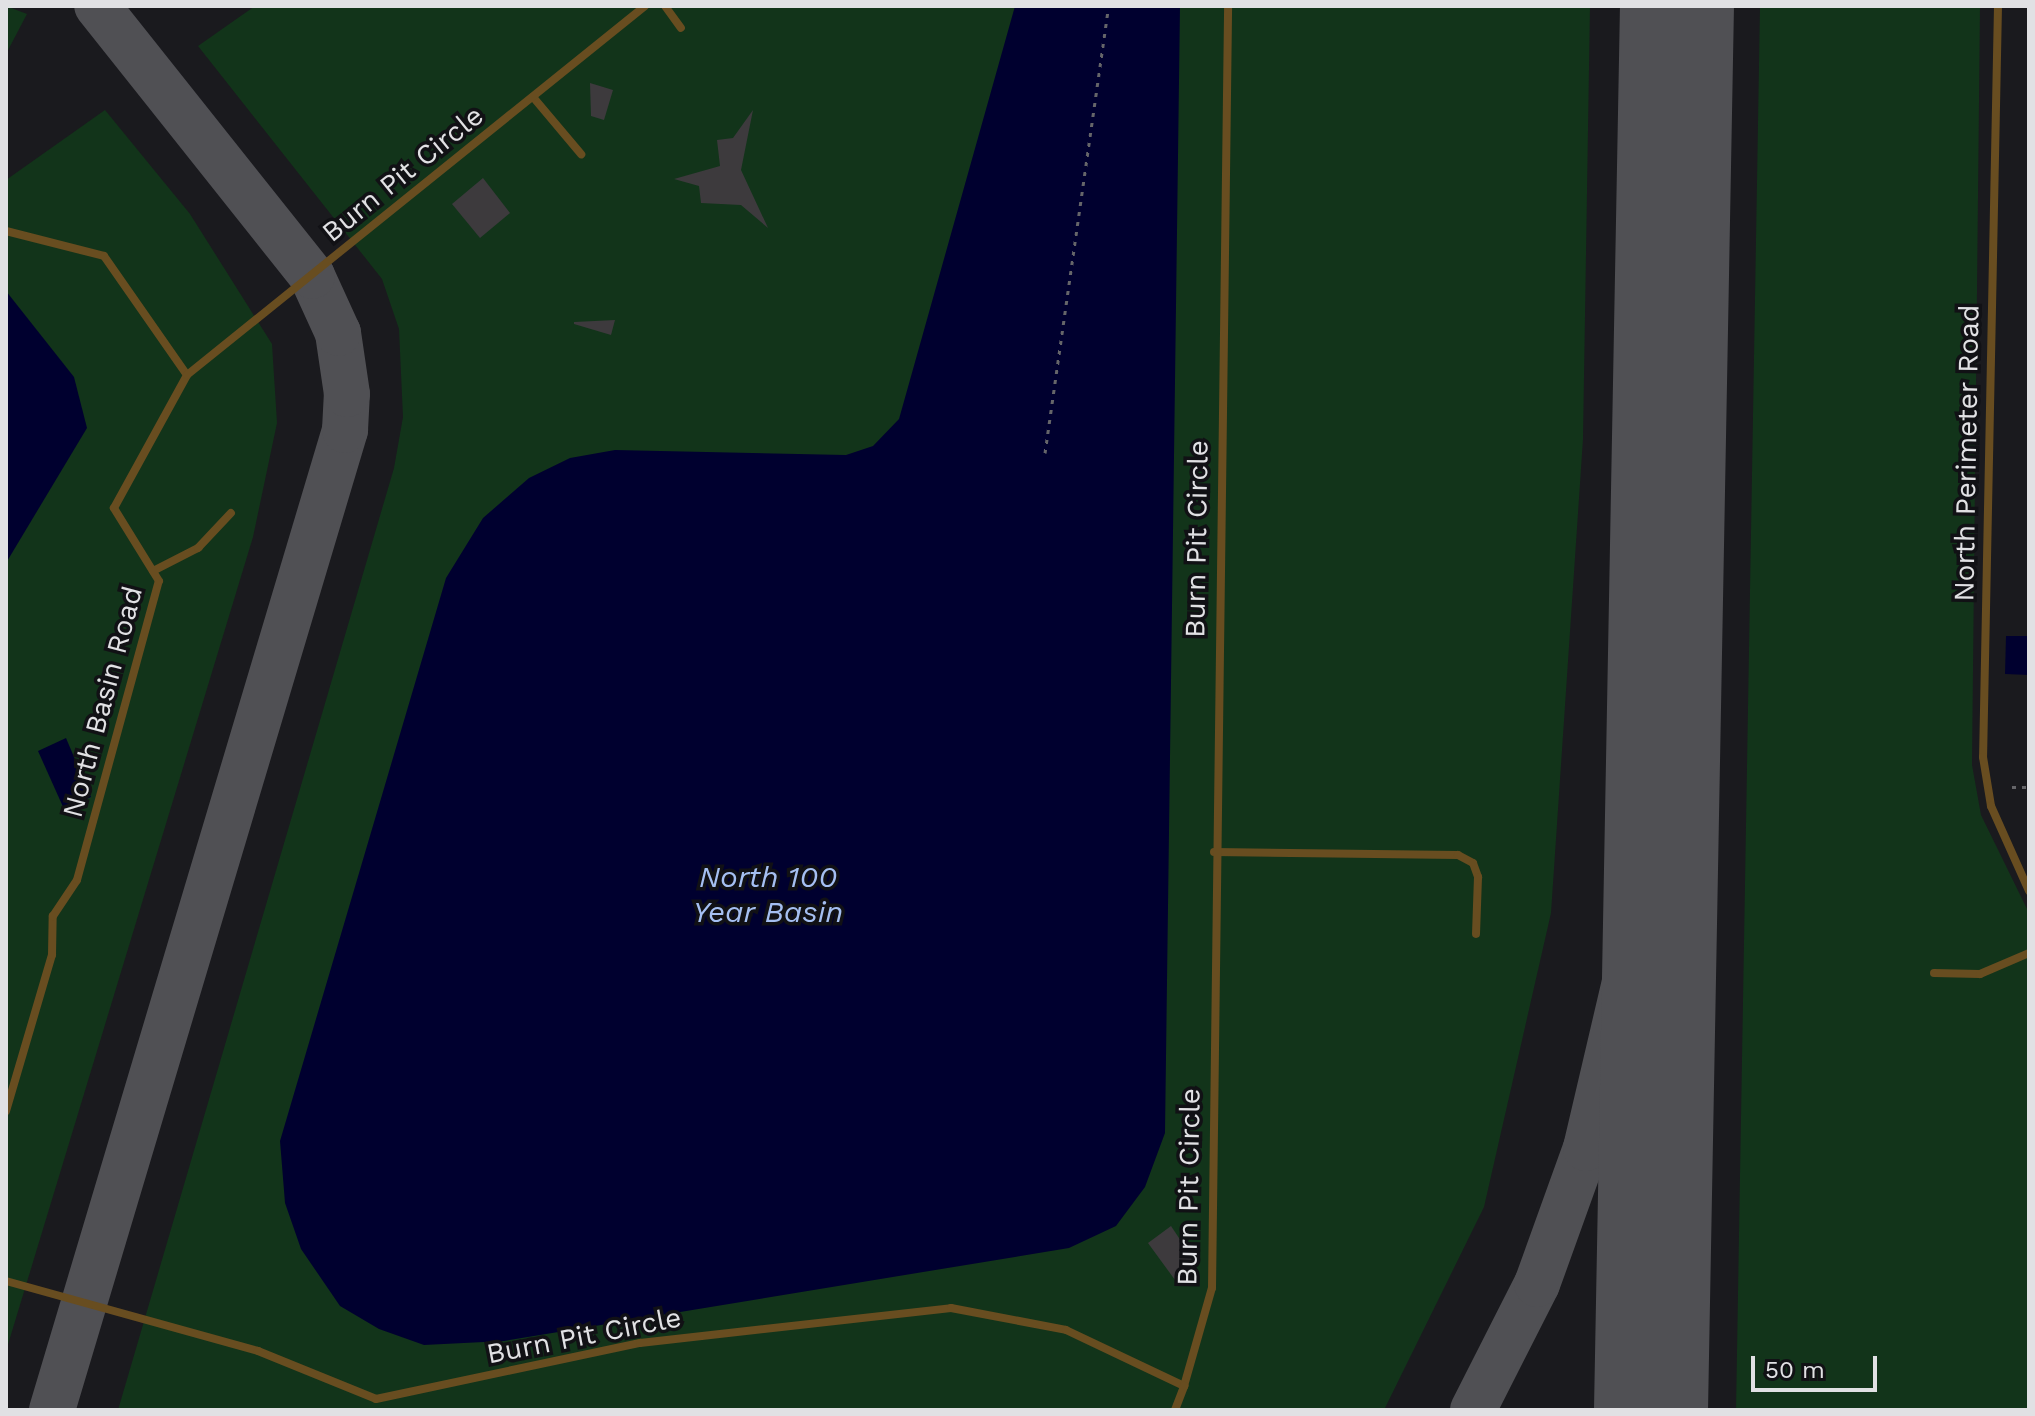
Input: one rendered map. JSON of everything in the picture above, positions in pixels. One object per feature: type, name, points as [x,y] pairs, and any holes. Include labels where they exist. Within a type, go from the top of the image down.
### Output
[{"type":"lane","name":"Burn Pit Circle","points":[[187,375],[645,6]]},
{"type":"lane","points":[[665,6],[681,28]]},
{"type":"lane","name":"Burn Pit Circle","points":[[6,1281],[258,1351],[376,1399],[640,1343],[951,1308],[1066,1330],[1184,1386],[1212,1288],[1214,852],[1228,6]]},
{"type":"lane","name":"North Perimeter Road","points":[[1998,6],[1983,757],[1991,806],[2029,891]]},
{"type":"lane","points":[[533,97],[581,154]]},
{"type":"lane","points":[[6,231],[104,256],[187,375]]},
{"type":"lane","name":"North Basin Road","points":[[6,1111],[52,955],[53,916],[77,880],[155,596],[153,571],[114,508],[187,375]]},
{"type":"lane","points":[[153,571],[198,548],[231,513]]},
{"type":"lane","points":[[1214,852],[1458,855],[1473,863],[1478,877],[1476,934]]},
{"type":"lane","points":[[1934,973],[1980,974],[2029,953]]},
{"type":"lane","points":[[1175,1410],[1184,1386]]},
{"type":"path","points":[[1045,453],[1109,6]]},
{"type":"path","points":[[2012,787],[2029,787]]},
{"type":"green space","points":[[6,6],[27,14],[6,54]]},
{"type":"green space","points":[[255,6],[1590,6],[1583,439],[1551,913],[1484,1207],[1384,1410],[118,1410],[394,468],[403,417],[399,329],[382,279],[198,46]]},
{"type":"green space","points":[[1760,6],[1980,6],[1972,765],[1981,815],[2029,913],[2029,1410],[1736,1410]]},
{"type":"green space","points":[[105,110],[190,214],[272,344],[277,423],[253,537],[6,1351],[6,180]]},
{"type":"water","name":"North 100 Year Basin","points":[[1015,6],[1180,6],[1165,1133],[1145,1187],[1116,1226],[1069,1248],[504,1341],[424,1345],[379,1329],[340,1306],[301,1249],[285,1203],[280,1141],[446,578],[483,518],[529,478],[570,458],[615,450],[846,455],[873,446],[899,419]]},
{"type":"water","points":[[6,291],[74,377],[87,428],[6,563]]},
{"type":"water","points":[[2006,636],[2029,636],[2029,675],[2005,674]]},
{"type":"water","points":[[66,738],[91,797],[64,809],[38,751]]},
{"type":"building","points":[[590,83],[613,90],[604,120],[591,116]]},
{"type":"building","points":[[753,110],[741,170],[768,228],[741,205],[701,203],[699,186],[674,179],[720,166],[717,140],[733,138]]},
{"type":"building","points":[[483,178],[510,213],[480,238],[452,204]]},
{"type":"building","points":[[615,320],[611,335],[574,324],[574,322]]},
{"type":"building","points":[[1171,1226],[1197,1265],[1175,1280],[1148,1243]]},
{"type":"taxiway","points":[[52,1410],[345,430],[347,394],[338,333],[312,276],[97,6]]},
{"type":"taxiway","points":[[1473,1410],[1537,1284],[1586,1148],[1628,969],[1664,724]]},
{"type":"runway","points":[[1651,1410],[1677,6]]}]
